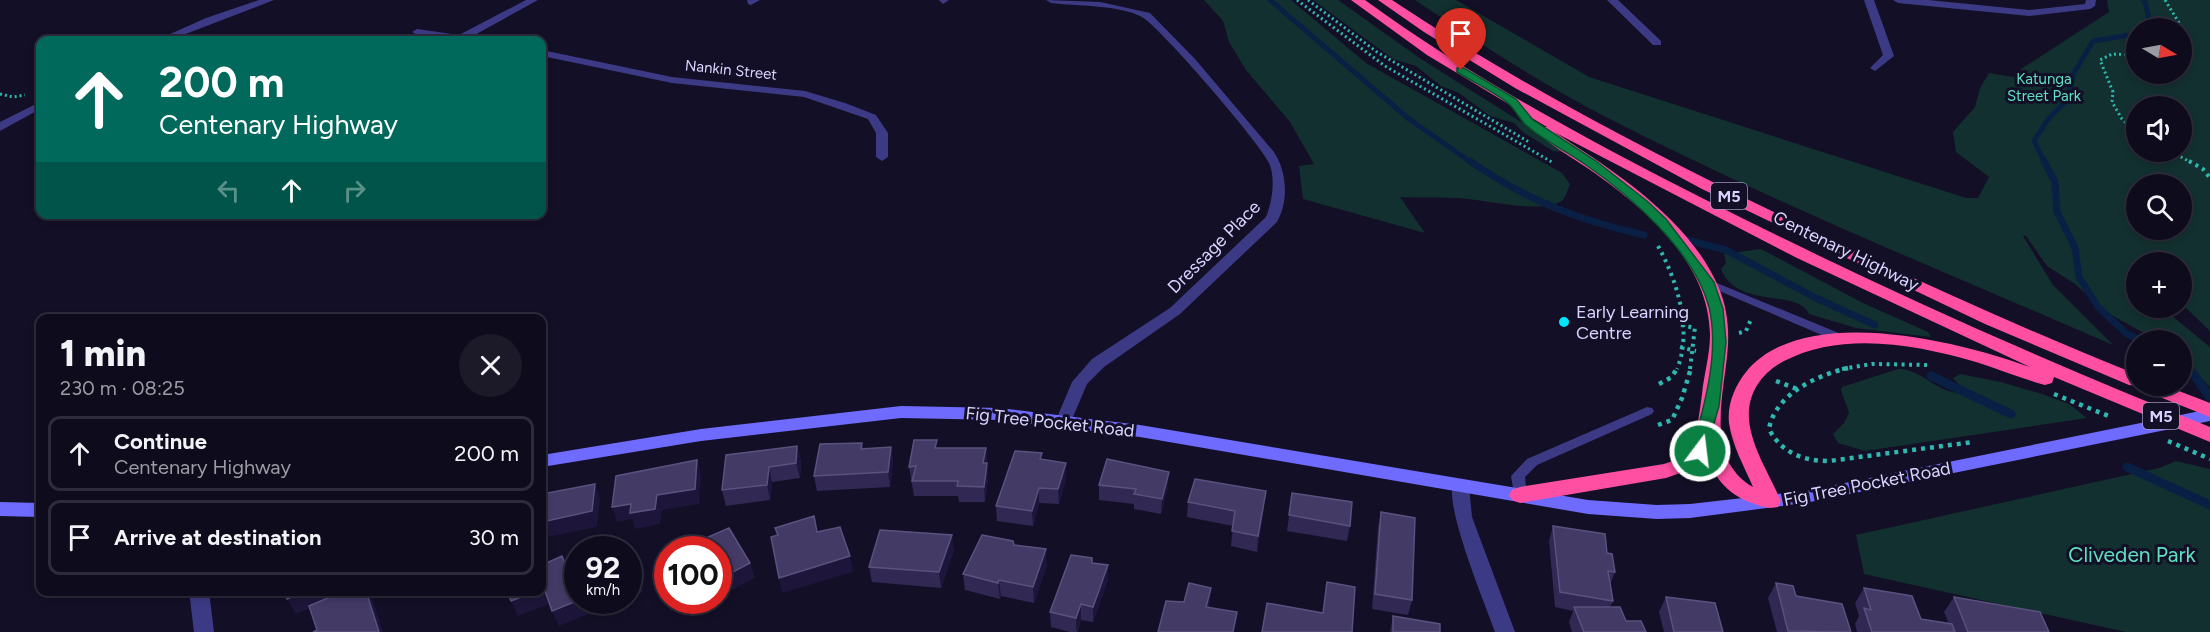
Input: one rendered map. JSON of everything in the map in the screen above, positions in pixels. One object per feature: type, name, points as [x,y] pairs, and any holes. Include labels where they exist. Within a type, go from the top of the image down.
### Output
[{"type":"highway","name":"Centenary Highway","points":[[1357,0],[1412,39],[1512,101],[1730,218],[1942,321],[2111,396],[2210,435]]},
{"type":"highway","name":"Centenary Highway","points":[[1384,0],[1486,66],[1617,140],[1913,284],[2126,377]]},
{"type":"highway","points":[[1512,101],[1529,122],[1592,164],[1642,203],[1662,222],[1707,282],[1716,309],[1719,342],[1711,406],[1700,451],[1686,465],[1666,471],[1520,495]]},
{"type":"highway","points":[[1770,501],[1741,429],[1738,414],[1743,392],[1761,366],[1790,348],[1842,339],[1907,342],[1954,350],[2000,362],[2055,383],[2111,396]]},
{"type":"highway","name":"M5","points":[[2173,396],[2209,411]]},
{"type":"highway","points":[[1711,406],[1717,453],[1727,476],[1745,492],[1770,501]]},
{"type":"main road","name":"Fig Tree Pocket Road","points":[[546,460],[701,435],[901,411],[1000,414],[1140,430],[1588,507],[1658,512],[1714,509],[1805,497],[2105,436],[2209,411]]},
{"type":"main road","points":[[0,509],[36,510]]},
{"type":"street","points":[[172,36],[269,0]]},
{"type":"street","points":[[465,36],[533,0]]},
{"type":"street","name":"Dressage Place","points":[[1051,0],[1134,11],[1148,15],[1173,38],[1208,83],[1265,147],[1275,162],[1277,171],[1277,210],[1272,219],[1175,311],[1098,363],[1080,382],[1064,420]]},
{"type":"street","points":[[1612,0],[1657,43]]},
{"type":"street","points":[[1869,0],[1889,57],[1875,68]]},
{"type":"street","points":[[1898,0],[2018,13],[2091,3]]},
{"type":"street","points":[[417,32],[446,36]]},
{"type":"street","name":"Nankin Street","points":[[546,53],[672,80],[805,94],[841,105],[872,117],[882,133],[882,157]]},
{"type":"street","points":[[0,126],[36,107]]},
{"type":"street","points":[[1460,486],[1463,517],[1505,632]]},
{"type":"street","points":[[200,596],[204,632]]},
{"type":"lane","points":[[1707,282],[1842,339]]},
{"type":"lane","points":[[1520,495],[1518,476],[1532,462],[1647,411]]},
{"type":"path","points":[[1297,0],[1385,66],[1561,167]]},
{"type":"path","points":[[1308,0],[1377,52],[1538,147]]},
{"type":"path","points":[[2165,0],[2176,18]]},
{"type":"path","points":[[2126,54],[2113,53],[2100,60],[2113,92],[2112,102],[2126,123]]},
{"type":"path","points":[[0,94],[13,97],[31,94]]},
{"type":"path","points":[[2190,162],[2203,169],[2210,178]]},
{"type":"path","points":[[1657,245],[1674,278],[1680,301],[1681,325],[1675,373],[1659,384]]},
{"type":"path","points":[[1735,333],[1746,331],[1762,305]]},
{"type":"path","points":[[1655,426],[1672,420],[1688,386],[1694,351],[1694,320]]},
{"type":"path","points":[[1681,325],[1695,328]]},
{"type":"path","points":[[1680,347],[1694,351]]},
{"type":"path","points":[[1860,458],[1812,460],[1796,454],[1779,444],[1768,429],[1770,423],[1779,407],[1797,389],[1818,377],[1879,364],[1938,366]]},
{"type":"path","points":[[1775,380],[1797,389]]},
{"type":"path","points":[[2050,392],[2122,421]]},
{"type":"path","points":[[2164,440],[2210,459]]},
{"type":"green space","points":[[1204,0],[1291,0],[1366,63],[1562,173],[1570,184],[1565,198],[1558,203],[1535,207],[1456,198],[1400,197],[1425,233],[1303,199],[1299,166],[1314,164],[1290,122],[1246,70],[1229,42],[1223,21]]},
{"type":"green space","points":[[1313,0],[1338,0],[1421,59],[1564,149],[1564,152],[1553,151],[1524,133],[1514,123],[1490,116],[1459,93],[1441,86],[1416,66],[1393,59]]},
{"type":"green space","name":"Katunga Street Park","points":[[1415,0],[1456,0],[1589,77],[1966,198],[1978,198],[1989,177],[1956,152],[1953,132],[1975,107],[1980,88],[1989,73],[2019,78],[2021,69],[2109,12],[2107,0],[2210,0],[2210,331],[2192,314],[2192,252],[2126,252],[2126,318],[2175,318],[2189,330],[2138,330],[2108,313],[2075,284],[2047,266],[2026,236],[2023,236],[2053,285],[2113,345],[1857,235],[1729,177],[1604,116],[1508,61]]},
{"type":"green space","points":[[1761,249],[1863,303],[1928,332],[1931,337],[1856,328],[1809,314],[1803,306],[1793,302],[1740,290],[1729,282],[1721,269],[1726,263],[1724,254]]},
{"type":"green space","points":[[2192,332],[2210,347],[2210,387],[2192,368]]},
{"type":"green space","points":[[1898,369],[1915,373],[1954,392],[1962,392],[1963,389],[1953,378],[1960,374],[2001,382],[2069,404],[2087,418],[1865,451],[1838,443],[1833,434],[1844,423],[1849,413],[1842,387]]},
{"type":"green space","name":"Cliveden Park","points":[[2176,461],[2210,469],[2210,632],[2126,632],[1864,574],[1856,535],[2159,468]]},
{"type":"building","points":[[914,440],[937,440],[935,448],[986,448],[983,463],[987,463],[984,487],[957,486],[958,481],[912,481],[916,466],[909,467]]},
{"type":"building","points":[[862,443],[861,449],[891,447],[888,472],[814,476],[820,444]]},
{"type":"building","points":[[797,446],[796,463],[769,467],[767,485],[722,490],[726,455]]},
{"type":"building","points":[[1015,451],[1042,453],[1040,459],[1066,463],[1058,489],[1039,488],[1032,511],[996,506]]},
{"type":"building","points":[[1107,459],[1169,472],[1162,499],[1134,494],[1136,489],[1099,485]]},
{"type":"building","points":[[697,460],[695,489],[657,495],[655,509],[630,513],[631,504],[612,507],[616,476]]},
{"type":"building","points":[[1195,479],[1266,491],[1258,536],[1232,531],[1235,511],[1188,502]]},
{"type":"building","points":[[595,484],[592,511],[546,521],[546,493]]},
{"type":"building","points":[[1292,493],[1352,502],[1350,526],[1289,515]]},
{"type":"building","points":[[1381,512],[1415,518],[1412,600],[1375,594]]},
{"type":"building","points":[[814,516],[817,532],[840,527],[850,556],[779,578],[771,537],[778,535],[775,528]]},
{"type":"building","points":[[1553,526],[1605,534],[1607,553],[1612,554],[1615,572],[1608,571],[1613,601],[1560,592]]},
{"type":"building","points":[[729,528],[750,563],[732,572],[732,536],[711,536]]},
{"type":"building","points":[[880,530],[952,535],[939,572],[869,567]]},
{"type":"building","points":[[982,535],[1013,541],[1014,545],[1046,549],[1033,587],[999,580],[998,583],[963,574]]},
{"type":"building","points":[[1071,555],[1092,558],[1092,563],[1108,565],[1093,607],[1081,604],[1076,618],[1050,612]]},
{"type":"building","points":[[562,556],[564,561],[564,606],[552,611],[546,594],[546,563]]},
{"type":"building","points":[[1327,582],[1355,587],[1352,632],[1262,632],[1267,603],[1323,613]]},
{"type":"building","points":[[1189,583],[1211,588],[1206,607],[1237,612],[1233,632],[1158,632],[1166,601],[1184,602]]},
{"type":"building","points":[[1776,583],[1793,586],[1796,596],[1842,604],[1851,632],[1788,631]]},
{"type":"building","points":[[1864,588],[1912,596],[1921,619],[1952,624],[1955,632],[1872,632],[1864,608],[1871,610]]},
{"type":"building","points":[[332,596],[368,596],[379,632],[313,632],[317,630],[309,606]]},
{"type":"building","points":[[509,596],[524,596],[511,601]]},
{"type":"building","points":[[1666,597],[1715,603],[1723,632],[1674,632]]},
{"type":"building","points":[[1954,597],[2040,612],[2049,632],[1968,632]]},
{"type":"building","points":[[1574,607],[1620,607],[1626,621],[1641,621],[1646,632],[1584,632]]},
{"type":"building","points":[[1393,616],[1440,624],[1440,632],[1393,632]]},
{"type":"waterway","points":[[1270,0],[1409,119],[1472,163]]},
{"type":"waterway","points":[[2143,0],[2148,18]]},
{"type":"waterway","points":[[2044,161],[2034,141],[2049,118],[2066,101],[2074,73],[2093,41],[2126,36]]},
{"type":"waterway","points":[[1470,161],[1512,187],[1553,207],[1597,223],[1644,235]]},
{"type":"waterway","points":[[2044,161],[2055,182],[2057,212],[2075,248],[2079,277],[2098,307],[2126,333]]},
{"type":"waterway","points":[[1687,240],[1726,250],[1814,297],[1875,325]]},
{"type":"waterway","points":[[2192,372],[2210,397]]},
{"type":"waterway","points":[[1931,376],[2011,414]]},
{"type":"waterway","points":[[2127,467],[2210,505]]},
{"type":"place","name":"Early Learning Centre","points":[[1564,322]]},
{"type":"route","points":[[1461,70],[1512,101],[1529,122],[1616,181],[1642,203],[1662,222],[1687,252],[1707,282],[1716,309],[1719,342],[1711,406],[1700,451]]}]
